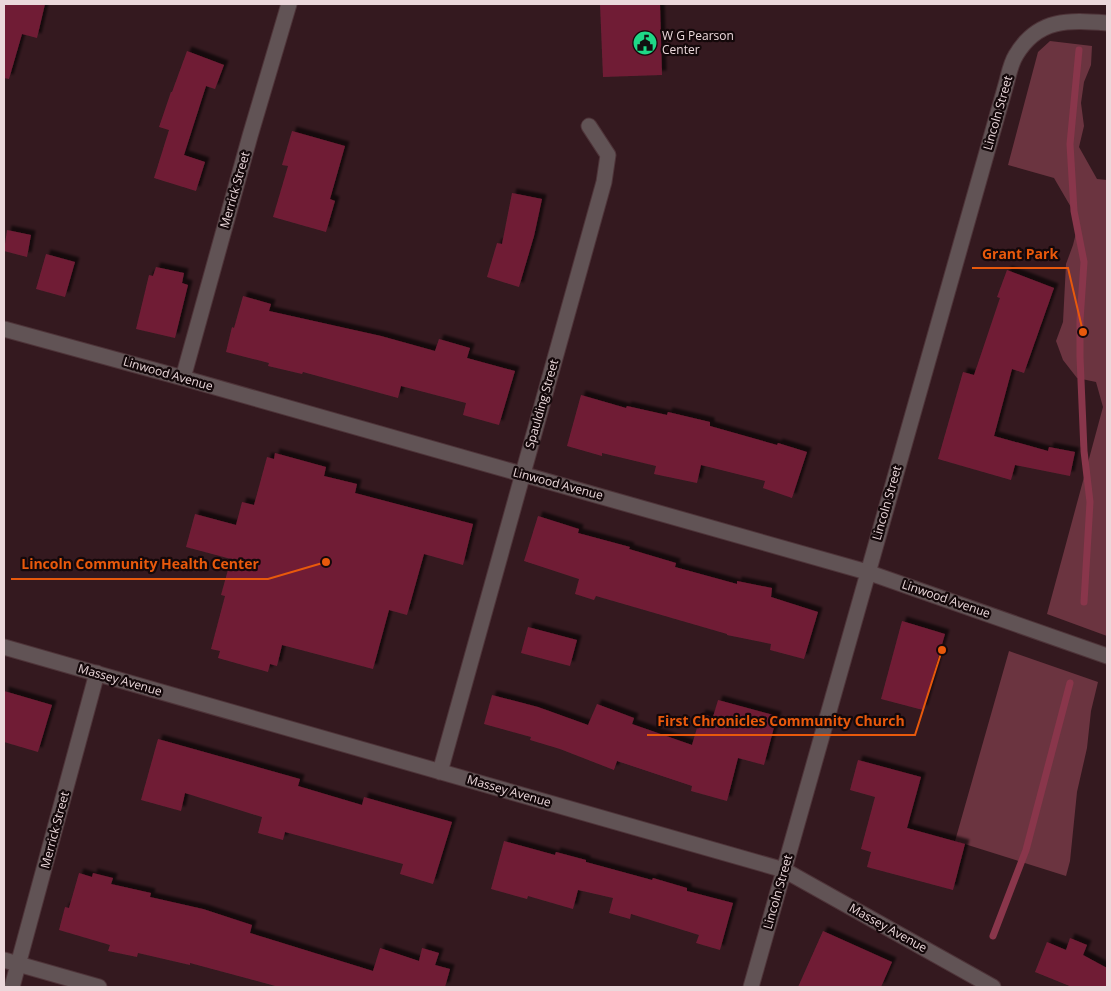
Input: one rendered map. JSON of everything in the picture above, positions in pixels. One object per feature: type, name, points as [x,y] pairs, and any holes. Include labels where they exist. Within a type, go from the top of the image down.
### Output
[{"type":"street","name":"Merrick Street","points":[[183,378],[289,4]]},
{"type":"street","name":"Lincoln Street","points":[[751,987],[1006,81],[1015,56],[1028,39],[1057,22],[1107,23]]},
{"type":"street","name":"Spaulding Street","points":[[440,772],[604,182],[608,155],[589,126]]},
{"type":"street","name":"Linwood Avenue","points":[[4,329],[868,572],[1107,656]]},
{"type":"street","name":"Massey Avenue","points":[[4,647],[784,870],[993,987]]},
{"type":"street","name":"Merrick Street","points":[[12,987],[97,673]]},
{"type":"street","points":[[4,960],[99,987]]},
{"type":"shaded area","points":[[1050,41],[1092,46],[1091,65],[1084,82],[1081,103],[1084,126],[1079,147],[1097,179],[1107,180],[1107,636],[1047,614],[1103,407],[1096,382],[1077,378],[1063,360],[1056,341],[1063,322],[1066,264],[1079,221],[1054,178],[1008,165],[1038,52]]},
{"type":"shaded area","points":[[1009,651],[1098,682],[1091,711],[1087,748],[1077,792],[1070,861],[1066,876],[955,841]]},
{"type":"building","points":[[4,4],[45,4],[37,38],[22,34],[9,79],[4,78]]},
{"type":"building","points":[[600,4],[660,4],[662,75],[603,77]]},
{"type":"building","points":[[187,51],[224,65],[215,89],[206,86],[184,155],[205,162],[196,191],[154,178],[169,130],[159,127]]},
{"type":"building","points":[[292,131],[345,146],[330,199],[335,201],[326,232],[273,217],[288,166],[282,165]]},
{"type":"building","points":[[512,193],[542,199],[534,236],[519,287],[487,277],[497,243],[502,244]]},
{"type":"building","points":[[7,230],[31,235],[27,257],[4,251]]},
{"type":"building","points":[[46,254],[75,262],[65,297],[36,289]]},
{"type":"building","points":[[156,267],[184,273],[182,283],[188,285],[175,338],[136,329],[149,275],[153,276]]},
{"type":"building","points":[[1007,270],[1054,288],[1024,373],[1012,369],[994,436],[1048,451],[1049,447],[1075,452],[1070,476],[1015,465],[1011,480],[938,459],[963,372],[974,375],[1000,298],[997,297]]},
{"type":"building","points":[[243,296],[271,304],[269,311],[381,336],[435,351],[439,339],[470,348],[467,358],[515,371],[499,425],[463,415],[466,403],[401,386],[398,398],[303,372],[302,374],[268,366],[269,363],[226,352],[232,327],[234,328]]},
{"type":"building","points":[[581,395],[626,408],[627,406],[667,415],[668,412],[710,422],[710,426],[807,452],[792,498],[763,488],[765,481],[701,465],[697,483],[654,474],[656,466],[602,453],[602,456],[567,446]]},
{"type":"building","points":[[275,453],[326,467],[324,476],[357,484],[355,493],[473,524],[463,565],[424,554],[407,615],[389,610],[373,669],[282,645],[277,666],[270,664],[268,672],[218,658],[220,651],[211,649],[225,596],[221,595],[231,559],[186,547],[195,514],[236,525],[242,502],[254,505],[267,457],[274,459]]},
{"type":"building","points":[[538,516],[579,529],[578,533],[630,547],[629,549],[676,563],[675,567],[737,584],[737,581],[772,588],[771,597],[818,612],[804,659],[770,650],[771,644],[727,635],[596,596],[594,600],[575,594],[579,579],[524,561]]},
{"type":"building","points":[[902,621],[945,634],[923,710],[881,699]]},
{"type":"building","points":[[528,627],[577,640],[570,666],[521,653]]},
{"type":"building","points":[[4,691],[52,705],[38,752],[4,742]]},
{"type":"building","points":[[492,695],[538,707],[588,725],[597,704],[634,718],[632,724],[692,745],[701,714],[713,717],[718,700],[777,716],[764,765],[738,758],[727,801],[691,791],[692,786],[617,761],[614,770],[560,749],[530,740],[531,737],[484,724]]},
{"type":"building","points":[[158,739],[300,779],[298,786],[362,805],[364,797],[452,822],[433,884],[400,874],[403,864],[285,832],[283,840],[258,833],[262,817],[185,793],[181,811],[141,800]]},
{"type":"building","points":[[858,760],[921,777],[907,828],[965,844],[953,890],[867,867],[871,852],[861,849],[875,797],[850,790]]},
{"type":"building","points":[[504,841],[555,855],[556,852],[652,880],[653,878],[687,888],[687,891],[733,903],[720,950],[696,943],[699,935],[631,914],[630,919],[609,913],[613,898],[578,890],[573,909],[528,896],[527,899],[491,889]]},
{"type":"building","points":[[79,873],[92,877],[93,873],[113,878],[111,884],[151,893],[150,897],[203,909],[252,925],[250,933],[373,971],[380,948],[419,961],[422,948],[439,953],[435,965],[450,969],[445,987],[279,987],[190,963],[190,965],[138,953],[137,957],[108,951],[110,945],[59,930],[65,907],[69,908]]},
{"type":"building","points":[[823,931],[892,962],[881,987],[798,987]]},
{"type":"building","points":[[1070,938],[1087,945],[1083,955],[1107,968],[1107,987],[1072,987],[1035,972],[1047,942],[1066,950]]},
{"type":"waterway","points":[[1079,50],[1070,144],[1074,211],[1084,262],[1080,320],[1080,357],[1084,451],[1090,502],[1084,602]]},
{"type":"waterway","points":[[993,936],[1026,850],[1070,683]]},
{"type":"place","name":"W G Pearson Center","points":[[645,43]]},
{"type":"place","name":"Grant Park","points":[[1083,332]]},
{"type":"place","name":"Lincoln Community Health Center","points":[[326,562]]},
{"type":"place","name":"First Chronicles Community Church","points":[[942,650]]}]
